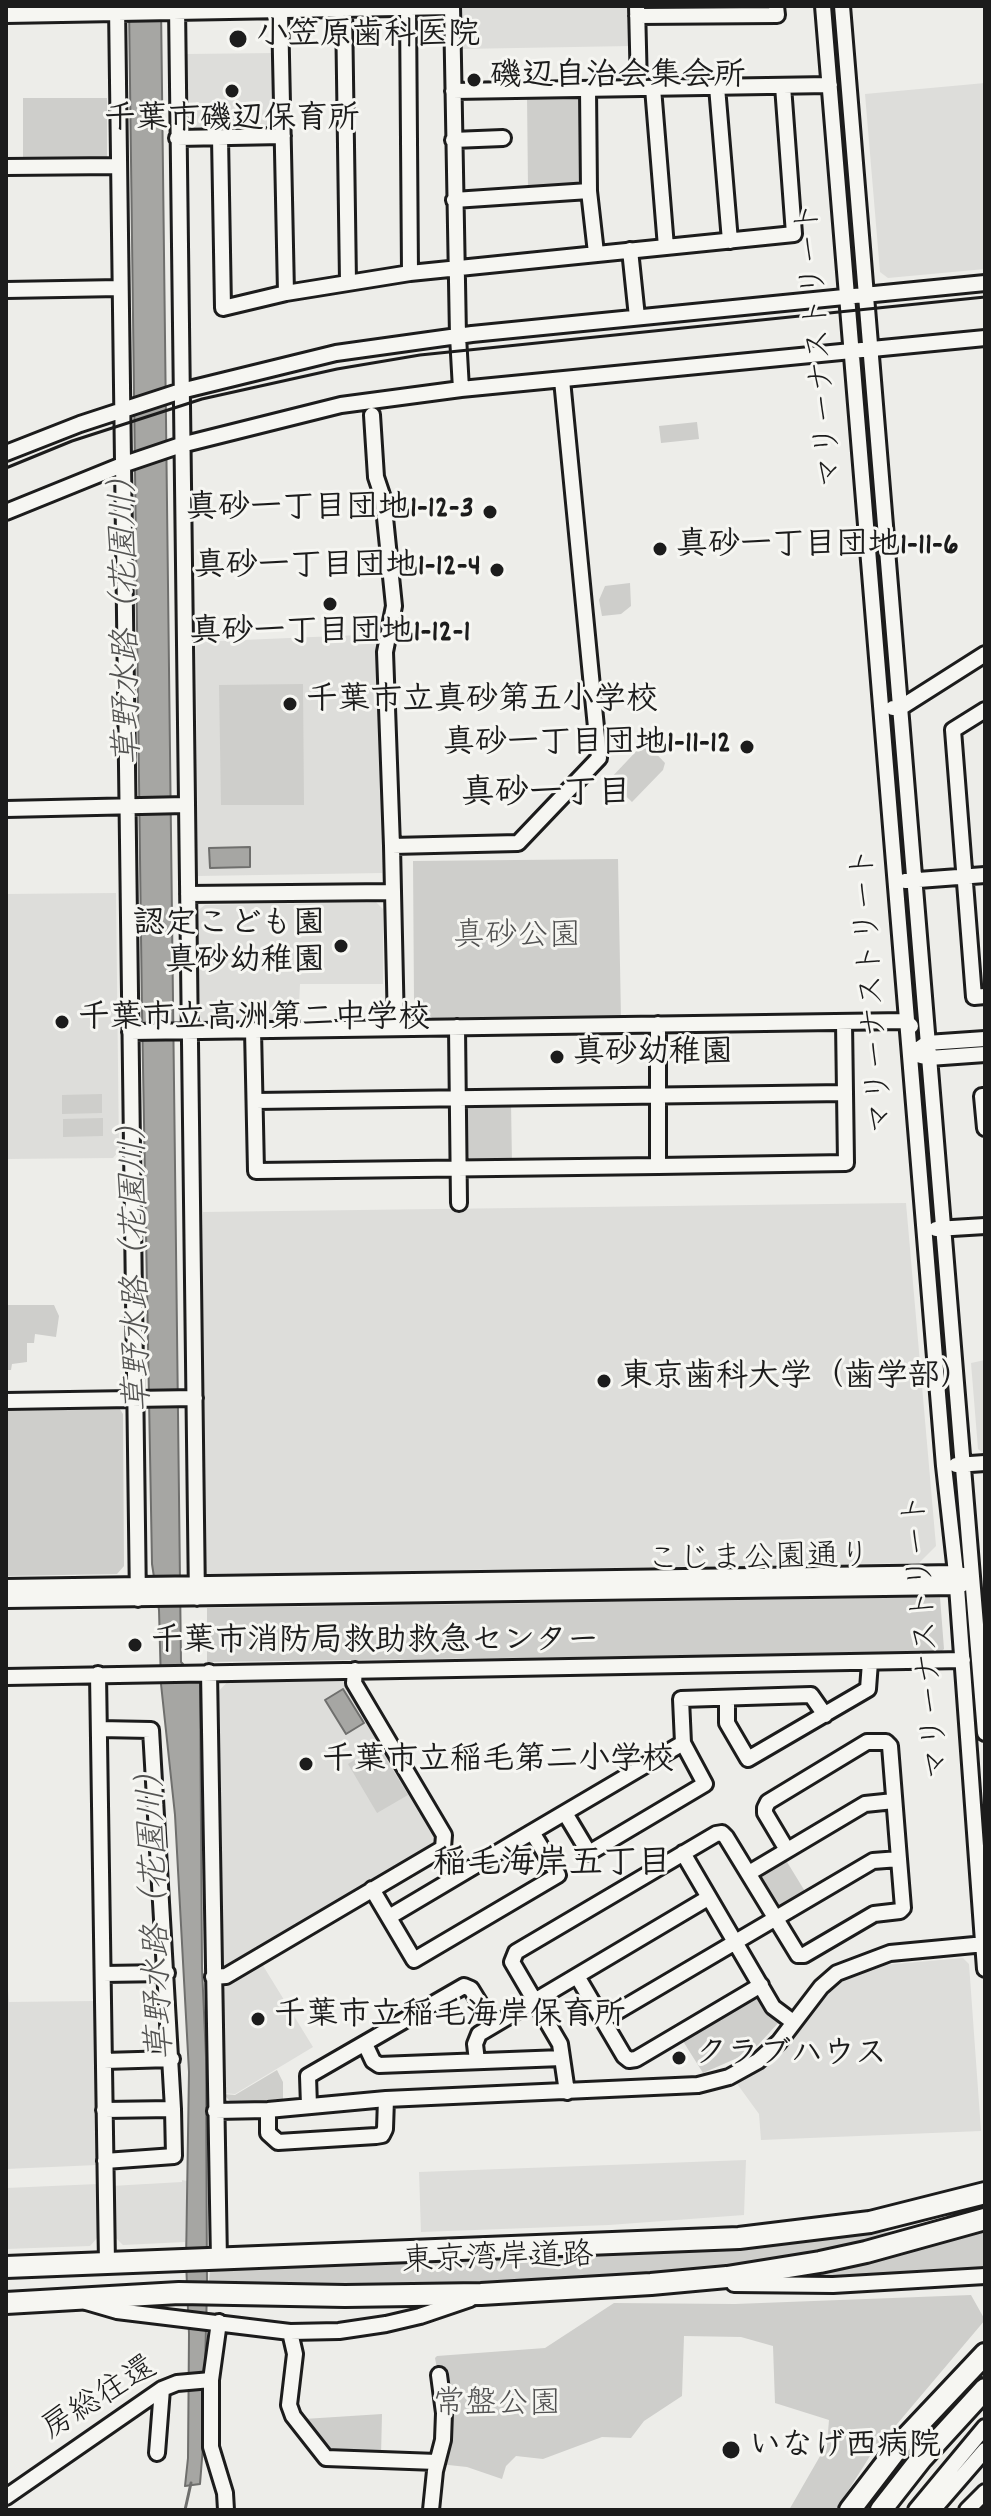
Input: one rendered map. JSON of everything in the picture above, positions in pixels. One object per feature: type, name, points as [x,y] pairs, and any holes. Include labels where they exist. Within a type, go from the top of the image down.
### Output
[{"type":"highway","name":"東京湾岸道路","points":[[6,2267],[774,2236],[881,2219],[985,2193]]},
{"type":"highway","name":"東京湾岸道路","points":[[6,2303],[198,2293],[345,2296],[481,2294],[651,2284],[820,2262],[985,2219]]},
{"type":"highway","points":[[850,2510],[903,2441],[985,2354]]},
{"type":"highway","points":[[881,2510],[921,2459],[978,2396]]},
{"type":"street","points":[[666,247],[637,11],[777,15],[776,6]]},
{"type":"street","name":"マリーナストリート","points":[[823,6],[906,1021],[963,1660],[985,1969]]},
{"type":"street","name":"マリーナストリート","points":[[842,6],[985,1733]]},
{"type":"street","points":[[6,15],[117,10],[452,7],[454,200],[461,389]]},
{"type":"street","points":[[408,8],[410,273]]},
{"type":"street","points":[[344,9],[348,282]]},
{"type":"street","points":[[117,10],[138,1592]]},
{"type":"street","points":[[177,10],[197,1591]]},
{"type":"street","points":[[280,10],[286,293]]},
{"type":"street","points":[[453,91],[830,85]]},
{"type":"street","points":[[220,137],[223,308],[348,282],[456,267],[794,234],[783,86]]},
{"type":"street","points":[[717,87],[730,241]]},
{"type":"street","points":[[588,89],[589,191],[596,253]]},
{"type":"street","points":[[177,138],[283,136]]},
{"type":"street","points":[[453,140],[503,138]]},
{"type":"street","points":[[6,167],[118,166]]},
{"type":"street","points":[[454,200],[589,191]]},
{"type":"street","points":[[630,250],[637,317]]},
{"type":"street","points":[[6,453],[181,391],[336,353],[458,336],[985,283]]},
{"type":"street","points":[[6,290],[120,288]]},
{"type":"street","points":[[6,512],[122,465],[181,445],[341,405],[461,389],[985,338]]},
{"type":"street","points":[[392,846],[518,843],[599,758],[562,380]]},
{"type":"street","points":[[372,415],[376,477],[383,498],[394,606],[385,652],[396,1028]]},
{"type":"street","points":[[881,710],[900,708],[985,654]]},
{"type":"street","points":[[985,710],[953,730],[974,997],[985,996]]},
{"type":"street","points":[[6,809],[186,805]]},
{"type":"street","points":[[896,881],[985,875]]},
{"type":"street","points":[[188,894],[392,892]]},
{"type":"street","points":[[969,937],[985,935]]},
{"type":"street","points":[[130,1032],[906,1021],[928,1051]]},
{"type":"street","points":[[253,1030],[256,1171],[459,1169],[846,1163],[844,1022]]},
{"type":"street","points":[[658,1024],[658,1166]]},
{"type":"street","points":[[457,1027],[459,1203]]},
{"type":"street","points":[[909,1054],[985,1039]]},
{"type":"street","points":[[928,1051],[985,1054]]},
{"type":"street","points":[[255,1101],[845,1093]]},
{"type":"street","points":[[985,1096],[982,1096],[985,1128]]},
{"type":"street","points":[[924,1230],[985,1226]]},
{"type":"street","points":[[6,1401],[195,1398]]},
{"type":"street","points":[[944,1466],[985,1463]]},
{"type":"street","name":"こじま公園通り","points":[[138,1592],[974,1578]]},
{"type":"street","points":[[6,1587],[138,1592]]},
{"type":"street","points":[[6,1600],[138,1592]]},
{"type":"street","points":[[6,1677],[963,1660]]},
{"type":"street","points":[[727,1698],[727,1723],[748,1759],[868,1689],[870,1662]]},
{"type":"street","points":[[213,1977],[226,1976],[443,1848],[444,1835],[354,1683],[355,1670]]},
{"type":"street","points":[[203,2261],[215,2111],[204,1672]]},
{"type":"street","points":[[98,1674],[107,2263]]},
{"type":"street","points":[[565,1813],[589,1853],[705,1784],[683,1743],[681,1699],[811,1695],[825,1715]]},
{"type":"street","points":[[99,1729],[151,1730],[172,2059],[174,2156],[105,2161]]},
{"type":"street","points":[[567,2092],[560,2044],[512,1962],[516,1952],[722,1833],[798,1955],[804,1955],[874,1914],[900,1911],[903,1908],[890,1746],[878,1740],[867,1742],[768,1802],[765,1813],[787,1850]]},
{"type":"street","points":[[389,1917],[683,1743]]},
{"type":"street","points":[[749,1873],[865,1804],[894,1801]]},
{"type":"street","points":[[372,1889],[414,1960],[558,1875],[532,1832]]},
{"type":"street","points":[[683,1853],[773,2007],[793,2022]]},
{"type":"street","points":[[603,2020],[873,1861],[899,1859]]},
{"type":"street","points":[[477,2061],[476,2038],[493,2025],[708,1898]]},
{"type":"street","points":[[215,2111],[268,2110],[386,2099],[675,2088],[729,2077],[758,2061],[779,2042],[837,1973],[890,1953],[984,1943]]},
{"type":"street","points":[[103,1974],[167,1973]]},
{"type":"street","points":[[577,1976],[629,2060],[636,2059],[761,1985]]},
{"type":"street","points":[[309,2106],[308,2076],[464,1986],[471,1989],[493,2025]]},
{"type":"street","points":[[365,2044],[373,2061],[379,2065],[562,2058]]},
{"type":"street","points":[[104,2061],[172,2059]]},
{"type":"street","points":[[268,2110],[268,2133],[278,2142],[376,2136],[382,2135],[385,2129],[386,2099]]},
{"type":"street","points":[[104,2110],[173,2109]]},
{"type":"street","points":[[651,2284],[833,2285],[985,2276]]},
{"type":"street","points":[[74,2298],[117,2311],[290,2332],[339,2331],[386,2324],[420,2316],[481,2294]]},
{"type":"street","name":"房総往還","points":[[215,2322],[208,2380],[211,2447],[225,2493],[226,2510]]},
{"type":"street","points":[[290,2332],[295,2354],[289,2405],[293,2416],[326,2458],[437,2462]]},
{"type":"street","points":[[431,2510],[443,2440],[444,2413],[439,2375]]},
{"type":"street","name":"房総往還","points":[[6,2497],[162,2389],[177,2383],[208,2380]]},
{"type":"street","points":[[157,2453],[162,2389]]},
{"type":"street","points":[[916,2510],[985,2427]]},
{"type":"street","points":[[933,2510],[985,2450]]},
{"type":"street","points":[[967,2510],[985,2492]]},
{"type":"shaded area","points":[[129,6],[161,6],[181,1662],[200,1682],[207,2289],[200,2484],[185,2486],[188,2458],[186,2261],[189,2072],[175,1815],[161,1684],[159,1610],[152,1564]]},
{"type":"shaded area","points":[[457,6],[633,6],[631,46],[460,49]]},
{"type":"shaded area","name":"千葉市磯辺保育所","points":[[276,53],[277,127],[274,131],[188,132],[187,54]]},
{"type":"shaded area","points":[[985,83],[985,269],[888,278],[880,272],[865,94]]},
{"type":"shaded area","name":"千葉市立真砂第五小学校","points":[[383,634],[382,873],[198,876],[196,642]]},
{"type":"shaded area","points":[[250,847],[250,867],[210,868],[209,848]]},
{"type":"shaded area","name":"千葉市立高洲第二中学校","points":[[116,893],[119,1151],[113,1158],[6,1159],[6,894]]},
{"type":"shaded area","points":[[376,902],[383,909],[383,984],[300,984],[298,1024],[207,1025],[200,1017],[197,911],[205,905]]},
{"type":"shaded area","points":[[906,1203],[936,1546],[919,1563],[204,1574],[201,1371],[203,1212]]},
{"type":"shaded area","points":[[985,1360],[985,1455],[978,1449],[971,1363]]},
{"type":"shaded area","name":"千葉市立稲毛第二小学校","points":[[342,1677],[437,1836],[435,1845],[227,1967],[221,1964],[218,1692],[231,1678]]},
{"type":"shaded area","points":[[343,1689],[364,1723],[346,1734],[325,1700]]},
{"type":"shaded area","points":[[963,1958],[969,1964],[981,2131],[761,2140],[759,2114],[735,2081],[835,1983],[852,1972],[871,1966]]},
{"type":"shaded area","name":"千葉市立稲毛海岸保育所","points":[[262,1964],[313,2047],[235,2094],[223,2093],[221,1990]]},
{"type":"shaded area","points":[[6,1990],[9,2002],[94,2001],[97,2165],[6,2169]]},
{"type":"shaded area","points":[[746,2160],[744,2215],[609,2225],[421,2232],[419,2172]]},
{"type":"shaded area","points":[[187,2181],[185,2242],[123,2245],[113,2235],[111,2186]]},
{"type":"shaded area","points":[[98,2184],[98,2237],[90,2246],[6,2249],[6,2188]]},
{"type":"green space","points":[[527,95],[583,96],[585,183],[581,186],[528,188]]},
{"type":"green space","points":[[23,98],[107,98],[107,161],[23,162]]},
{"type":"green space","points":[[697,422],[699,439],[661,443],[659,426]]},
{"type":"green space","points":[[630,583],[631,606],[621,614],[602,616],[599,600],[605,586]]},
{"type":"green space","points":[[303,684],[304,805],[221,805],[219,685]]},
{"type":"green space","points":[[645,742],[665,763],[663,770],[632,802],[609,780]]},
{"type":"green space","name":"真砂公園","points":[[618,859],[621,1018],[434,1020],[414,1000],[413,861]]},
{"type":"green space","points":[[102,1094],[102,1113],[62,1114],[62,1095]]},
{"type":"green space","points":[[511,1103],[512,1163],[468,1164],[463,1160],[462,1108],[466,1104]]},
{"type":"green space","points":[[103,1118],[103,1136],[63,1137],[63,1119]]},
{"type":"green space","points":[[8,1305],[54,1305],[59,1316],[56,1337],[35,1334],[34,1343],[27,1343],[27,1362],[12,1364],[11,1370],[6,1370]]},
{"type":"green space","points":[[118,1406],[123,1414],[124,1566],[117,1574],[6,1576],[6,1409]]},
{"type":"green space","points":[[940,1597],[944,1649],[941,1652],[207,1662],[207,1608]]},
{"type":"green space","points":[[378,1745],[408,1795],[377,1813],[348,1764]]},
{"type":"green space","points":[[784,1857],[806,1893],[780,1909],[776,1908],[757,1877]]},
{"type":"green space","points":[[758,1993],[780,2021],[758,2045],[742,2056],[703,2073],[681,2038]]},
{"type":"green space","points":[[277,2070],[283,2082],[283,2099],[233,2104],[223,2094],[235,2095]]},
{"type":"green space","points":[[915,2229],[819,2251],[687,2272],[416,2284],[209,2282],[210,2270],[743,2247]]},
{"type":"green space","points":[[985,2230],[985,2271],[814,2280],[797,2277],[798,2273]]},
{"type":"green space","name":"常盤公園","points":[[971,2295],[985,2320],[870,2456],[836,2510],[789,2510],[827,2444],[829,2420],[775,2403],[773,2346],[741,2337],[684,2336],[682,2396],[644,2421],[631,2438],[602,2437],[543,2459],[516,2456],[506,2466],[502,2479],[467,2467],[439,2464],[449,2434],[437,2356],[545,2348],[614,2303],[735,2304]]},
{"type":"green space","points":[[382,2414],[381,2456],[333,2454],[308,2429],[304,2419]]},
{"type":"waterway","name":"草野水路（花園川）","points":[[185,2510],[191,2483]]},
{"type":"railway","points":[[6,468],[72,441],[202,399],[337,369],[420,355],[985,297]]},
{"type":"place","name":"小笠原歯科医院","points":[[238,39]]},
{"type":"place","name":"磯辺自治会集会所","points":[[474,80]]},
{"type":"place","name":"千葉市磯辺保育所","points":[[232,91]]},
{"type":"place","name":"真砂一丁目団地1-12-3","points":[[490,512]]},
{"type":"place","name":"真砂一丁目団地1-11-6","points":[[660,549]]},
{"type":"place","name":"真砂一丁目団地1-12-4","points":[[497,570]]},
{"type":"place","name":"真砂一丁目団地1-12-1","points":[[330,604]]},
{"type":"place","name":"千葉市立真砂第五小学校","points":[[290,704]]},
{"type":"place","name":"真砂一丁目団地1-11-12","points":[[747,747]]},
{"type":"place","name":"認定こども園 真砂幼稚園","points":[[341,946]]},
{"type":"place","name":"千葉市立高洲第二中学校","points":[[62,1022]]},
{"type":"place","name":"真砂幼稚園","points":[[557,1057]]},
{"type":"place","name":"東京歯科大学（歯学部）","points":[[604,1381]]},
{"type":"place","name":"千葉市消防局救助救急センター","points":[[135,1645]]},
{"type":"place","name":"千葉市立稲毛第二小学校","points":[[306,1764]]},
{"type":"place","name":"千葉市立稲毛海岸保育所","points":[[258,2019]]},
{"type":"place","name":"クラブハウス","points":[[679,2058]]},
{"type":"place","name":"いなげ西病院","points":[[731,2450]]},
{"type":"district","name":"真砂一丁目","points":[[546,797]]},
{"type":"district","name":"稲毛海岸五丁目","points":[[552,1867]]}]
